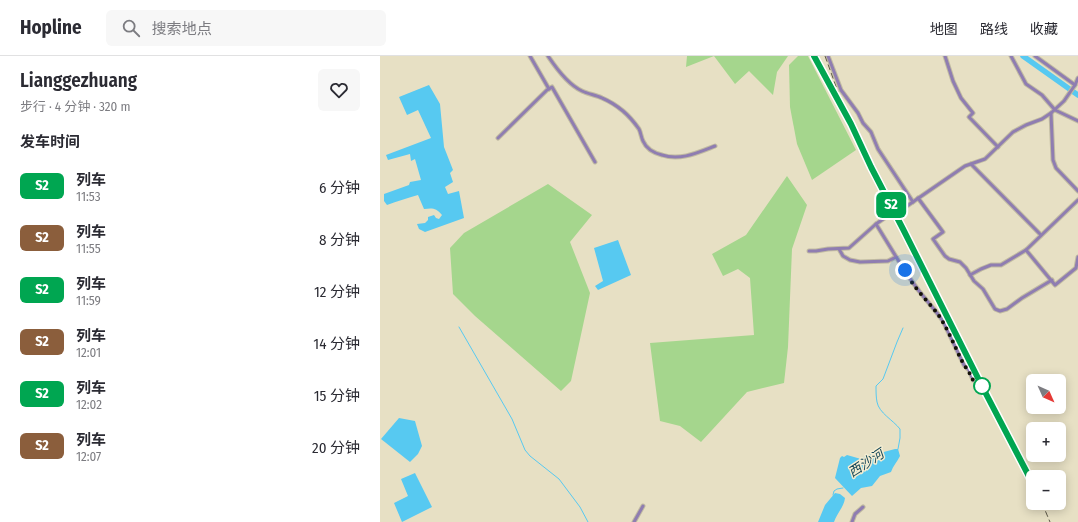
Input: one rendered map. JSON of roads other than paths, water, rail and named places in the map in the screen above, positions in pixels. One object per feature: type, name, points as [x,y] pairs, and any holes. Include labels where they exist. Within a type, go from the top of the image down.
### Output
[{"type":"street","points":[[530,56],[549,89]]},
{"type":"street","points":[[548,56],[574,85],[581,90],[603,98],[620,108],[640,131],[643,142],[646,146],[661,155],[672,158],[681,157],[714,146]]},
{"type":"street","points":[[828,56],[841,90],[858,113],[862,123],[871,132],[878,149],[913,202]]},
{"type":"street","points":[[945,56],[953,81],[961,98],[973,113],[970,117],[998,146]]},
{"type":"street","points":[[1011,56],[1026,84],[1042,95],[1055,110],[1078,121]]},
{"type":"street","points":[[1035,56],[1074,85]]},
{"type":"street","points":[[808,251],[849,248],[876,224],[889,215],[907,206],[965,166],[985,158],[1013,132],[1042,119],[1051,113],[1064,101],[1078,78]]},
{"type":"street","points":[[498,138],[547,90],[552,87],[595,162]]},
{"type":"street","points":[[1051,113],[1053,160],[1056,168],[1078,191]]},
{"type":"street","points":[[971,164],[1041,235]]},
{"type":"street","points":[[918,198],[943,232],[933,239],[945,256],[960,262],[966,268],[974,281],[983,289],[995,309],[1000,311],[1007,309],[1052,280]]},
{"type":"street","points":[[970,275],[991,265],[1002,265],[1026,250],[1078,200]]},
{"type":"street","points":[[876,224],[919,291],[937,313],[973,380]]},
{"type":"street","points":[[838,249],[843,256],[850,260],[860,262],[888,261],[896,257]]},
{"type":"street","points":[[1026,250],[1056,285],[1077,268],[1078,257]]},
{"type":"street","points":[[634,522],[643,506]]},
{"type":"street","points":[[852,522],[855,514],[863,507]]},
{"type":"water","points":[[429,85],[440,104],[444,147],[453,170],[450,173],[453,182],[445,187],[448,194],[459,191],[464,218],[425,232],[419,229],[417,224],[425,223],[428,220],[428,217],[434,215],[439,219],[442,215],[438,211],[434,209],[424,209],[418,195],[387,205],[384,201],[384,194],[409,185],[410,182],[421,180],[415,159],[411,161],[410,154],[388,160],[386,155],[431,138],[418,110],[407,115],[399,97]]},
{"type":"water","points":[[618,240],[631,275],[598,290],[595,286],[603,281],[594,248]]},
{"type":"water","points":[[399,418],[415,421],[422,446],[418,454],[410,462],[381,439]]},
{"type":"water","points":[[898,449],[900,456],[891,472],[880,476],[872,486],[861,488],[852,496],[835,478],[840,458],[842,456],[844,457],[847,455],[861,459],[867,455],[875,454],[880,456],[880,453]]},
{"type":"water","points":[[415,473],[432,507],[402,522],[394,503],[408,496],[401,479]]},
{"type":"water","points":[[835,493],[840,494],[845,498],[834,522],[818,522],[825,505]]},
{"type":"waterway","points":[[1023,56],[1078,95]]},
{"type":"waterway","points":[[459,327],[512,419],[525,450],[530,456],[559,479],[580,507],[588,522]]},
{"type":"waterway","name":"西沙河","points":[[898,449],[900,429],[880,410],[876,398],[876,386],[883,379],[903,328]]},
{"type":"waterway","name":"西沙河","points":[[833,495],[834,491],[843,488]]},
{"type":"railway","points":[[814,56],[851,125],[1026,471]]},
{"type":"railway","points":[[825,56],[838,92]]},
{"type":"railway","points":[[1045,510],[1050,522]]},
{"type":"train","name":"S2","points":[[814,56],[851,124],[871,167],[1026,471]]}]
